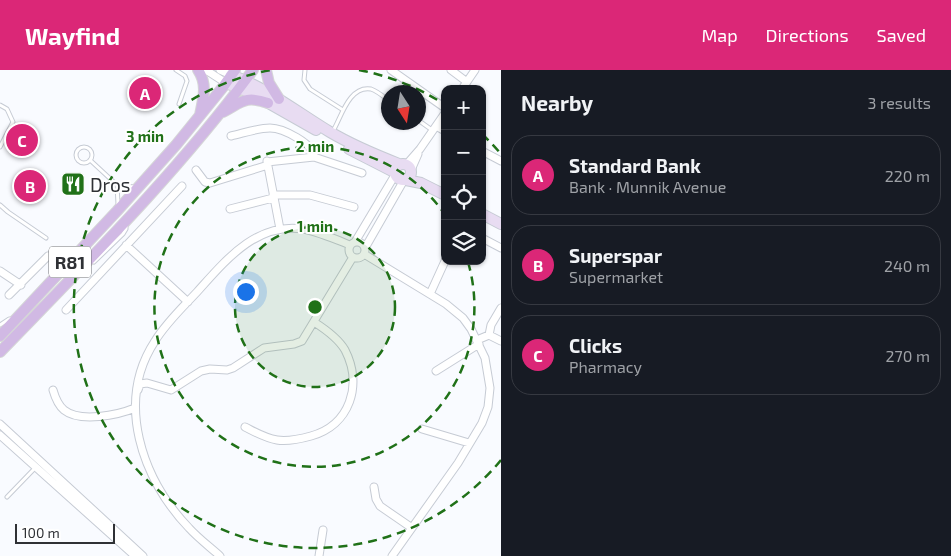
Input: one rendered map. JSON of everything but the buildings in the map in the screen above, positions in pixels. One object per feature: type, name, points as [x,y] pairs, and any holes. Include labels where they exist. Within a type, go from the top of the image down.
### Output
[{"type":"main road","points":[[198,70],[204,83],[205,92],[200,116]]},
{"type":"main road","name":"R81","points":[[0,352],[84,266],[181,160],[252,70]]},
{"type":"main road","points":[[266,70],[269,83],[279,99]]},
{"type":"main road","name":"R81","points":[[0,336],[117,211],[200,116],[231,76]]},
{"type":"main road","points":[[218,115],[245,100],[261,100],[268,103]]},
{"type":"street","points":[[206,70],[231,76]]},
{"type":"street","points":[[220,70],[268,103],[382,168],[403,172]]},
{"type":"street","points":[[391,70],[441,105]]},
{"type":"street","points":[[465,85],[475,70]]},
{"type":"street","points":[[452,71],[467,82]]},
{"type":"street","points":[[242,84],[255,84],[332,133],[385,160],[421,183],[441,193]]},
{"type":"street","points":[[353,258],[348,252],[352,243],[441,118]]},
{"type":"street","points":[[231,136],[268,128],[278,129],[307,144],[314,153],[314,158]]},
{"type":"street","points":[[434,128],[441,130]]},
{"type":"street","points":[[486,153],[501,160]]},
{"type":"street","points":[[196,170],[205,182],[210,183],[267,162],[314,158],[362,173]]},
{"type":"street","points":[[267,162],[280,229]]},
{"type":"street","points":[[353,258],[360,257],[364,251],[403,172]]},
{"type":"street","points":[[66,310],[182,186]]},
{"type":"street","points":[[230,209],[273,196],[310,195],[354,207]]},
{"type":"street","points":[[486,216],[501,224]]},
{"type":"street","points":[[220,556],[189,528],[160,490],[151,474],[140,442],[135,408],[139,376],[148,354],[162,331],[222,264],[244,244],[254,238],[280,229],[294,228],[352,243],[360,242],[364,251],[459,314],[471,328],[485,358],[490,388],[488,407],[482,423],[458,463],[392,556]]},
{"type":"street","points":[[486,240],[501,248]]},
{"type":"street","points":[[126,245],[188,302]]},
{"type":"street","points":[[10,295],[48,256]]},
{"type":"street","points":[[135,408],[140,384],[147,383],[172,390],[196,373],[210,369],[222,370],[233,368],[264,348],[297,344],[304,339],[353,258]]},
{"type":"street","points":[[430,294],[443,265]]},
{"type":"street","points":[[0,271],[21,285]]},
{"type":"street","points":[[436,371],[489,335],[491,325],[501,308]]},
{"type":"street","points":[[245,427],[263,436],[278,440],[292,440],[325,430],[333,425],[346,410],[354,383],[345,351],[326,329],[314,322]]},
{"type":"street","points":[[489,335],[501,341]]},
{"type":"street","points":[[53,390],[60,406],[66,412],[74,415],[92,417],[121,413],[135,408]]},
{"type":"street","points":[[0,424],[143,556]]},
{"type":"street","points":[[422,429],[469,443]]},
{"type":"street","points":[[0,435],[135,556]]},
{"type":"street","points":[[60,490],[65,484]]},
{"type":"street","points":[[374,487],[376,499],[380,506],[412,528]]},
{"type":"street","points":[[319,556],[323,530]]},
{"type":"lane","points":[[176,70],[185,76],[187,81],[180,104]]},
{"type":"lane","points":[[304,70],[304,80],[310,89],[343,110]]},
{"type":"lane","points":[[332,133],[352,96],[365,89],[381,95]]},
{"type":"lane","points":[[0,105],[7,109],[13,122],[0,147]]},
{"type":"lane","points":[[426,124],[434,128]]},
{"type":"lane","points":[[81,148],[88,148],[92,155],[90,160],[83,163],[79,161],[76,157],[77,151],[81,148]]},
{"type":"lane","points":[[90,160],[117,185],[139,186]]},
{"type":"lane","points":[[117,185],[119,200],[117,211]]},
{"type":"lane","points":[[0,205],[46,238]]},
{"type":"lane","points":[[0,325],[9,319],[16,319]]},
{"type":"lane","points":[[7,497],[41,461]]},
{"type":"place","name":"Standard Bank","points":[[145,93]]},
{"type":"place","name":"Clicks","points":[[22,140]]},
{"type":"place","name":"Dros","points":[[73,184]]},
{"type":"place","name":"Superspar","points":[[30,186]]}]
